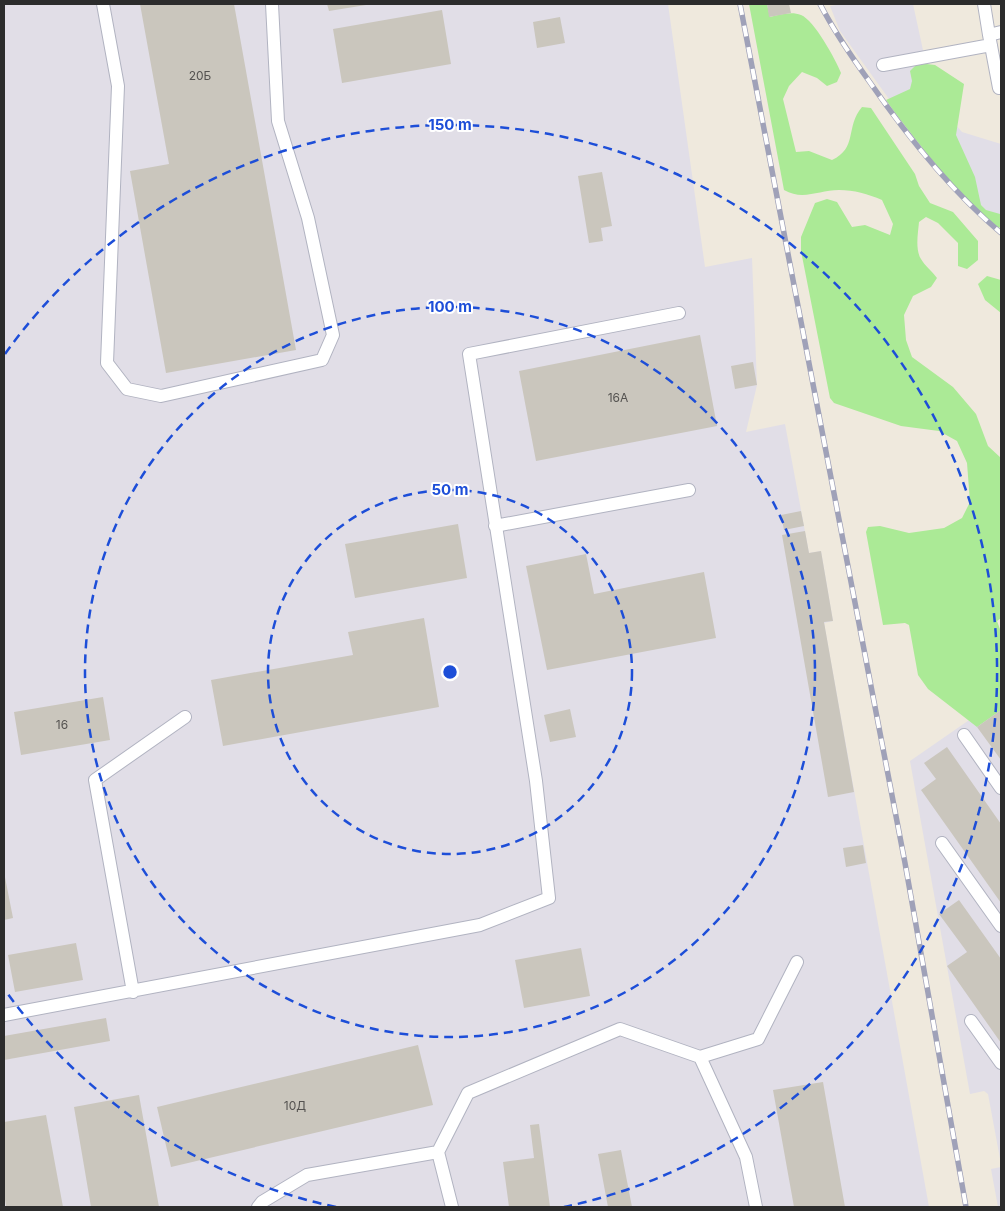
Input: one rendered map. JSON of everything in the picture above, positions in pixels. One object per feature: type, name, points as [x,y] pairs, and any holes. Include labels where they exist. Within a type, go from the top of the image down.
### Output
[{"type":"lane","points":[[103,4],[118,86],[107,363],[127,388],[161,396],[322,360],[333,335],[308,218],[278,121],[272,4]]},
{"type":"lane","points":[[984,4],[994,37],[999,88]]},
{"type":"lane","points":[[883,65],[994,37]]},
{"type":"lane","points":[[4,1015],[480,925],[549,898],[536,781],[494,526],[469,354],[679,313]]},
{"type":"lane","points":[[494,526],[690,490]]},
{"type":"lane","points":[[133,992],[95,780],[185,717]]},
{"type":"lane","points":[[964,735],[1001,788]]},
{"type":"lane","points":[[942,843],[1001,926]]},
{"type":"lane","points":[[452,1207],[438,1152],[468,1094],[620,1030],[700,1057],[758,1039],[797,962]]},
{"type":"lane","points":[[971,1021],[1001,1063]]},
{"type":"lane","points":[[700,1057],[746,1157],[756,1207]]},
{"type":"lane","points":[[258,1207],[262,1202],[307,1174],[438,1152]]},
{"type":"shaded area","points":[[4,4],[668,4],[705,267],[752,258],[757,385],[746,432],[785,424],[809,553],[821,551],[833,621],[824,623],[929,1207],[4,1207]]},
{"type":"shaded area","points":[[842,4],[913,4],[934,101],[962,132],[1001,144],[1001,227],[907,124],[840,31],[830,6]]},
{"type":"shaded area","points":[[1001,698],[1001,1164],[988,1094],[984,1091],[970,1094],[910,761]]},
{"type":"shaded area","points":[[1001,1167],[1001,1207],[998,1207],[991,1169]]},
{"type":"green space","points":[[749,4],[767,4],[770,17],[793,13],[806,18],[824,41],[841,73],[837,82],[827,86],[817,78],[802,72],[789,86],[783,99],[796,152],[809,151],[832,160],[845,149],[854,122],[862,107],[871,108],[915,174],[919,186],[930,203],[953,212],[978,241],[978,260],[967,269],[958,266],[958,243],[938,223],[926,217],[919,222],[917,241],[919,255],[924,264],[937,278],[931,287],[913,296],[904,315],[906,340],[912,357],[953,387],[976,414],[988,446],[1001,458],[1001,618],[997,621],[1001,632],[1001,710],[977,727],[928,689],[918,675],[909,625],[905,623],[883,625],[866,532],[868,527],[880,526],[909,533],[944,528],[962,518],[970,502],[967,463],[957,441],[939,431],[901,426],[834,403],[830,398],[801,251],[801,237],[815,203],[827,199],[837,202],[852,227],[865,225],[890,235],[893,224],[882,200],[866,194],[832,190],[798,195],[784,190]]},
{"type":"green space","points":[[918,63],[935,65],[964,84],[956,135],[975,177],[981,205],[986,210],[1000,214],[1001,228],[991,222],[959,192],[907,129],[886,100],[910,89],[912,81],[910,71]]},
{"type":"green space","points":[[987,276],[1001,280],[1001,313],[985,300],[978,284]]},
{"type":"building","points":[[140,4],[234,4],[296,350],[166,373],[130,171],[169,164]]},
{"type":"building","points":[[327,4],[366,4],[366,5],[329,11]]},
{"type":"building","points":[[767,4],[789,4],[791,13],[769,17]]},
{"type":"building","points":[[442,10],[451,64],[342,83],[333,29]]},
{"type":"building","points":[[560,17],[565,43],[537,48],[533,22]]},
{"type":"building","points":[[602,172],[612,226],[601,228],[603,241],[589,243],[578,176]]},
{"type":"building","points":[[700,335],[717,426],[536,461],[519,371]]},
{"type":"building","points":[[753,362],[757,385],[735,389],[731,366]]},
{"type":"building","points":[[801,511],[804,526],[784,530],[781,515]]},
{"type":"building","points":[[458,524],[467,578],[355,598],[345,544]]},
{"type":"building","points":[[805,531],[809,553],[821,551],[833,621],[824,622],[854,792],[828,797],[782,535]]},
{"type":"building","points":[[586,554],[594,594],[704,572],[716,638],[547,670],[526,566]]},
{"type":"building","points":[[424,618],[439,707],[223,746],[211,680],[353,655],[348,632]]},
{"type":"building","points":[[103,697],[110,740],[21,755],[14,712]]},
{"type":"building","points":[[570,709],[576,737],[550,742],[544,715]]},
{"type":"building","points":[[1001,710],[1001,760],[977,727]]},
{"type":"building","points":[[947,747],[1001,824],[1001,903],[921,790],[936,779],[924,763]]},
{"type":"building","points":[[863,845],[866,863],[846,867],[843,848]]},
{"type":"building","points":[[4,872],[13,918],[4,920]]},
{"type":"building","points":[[959,900],[1001,959],[1001,1043],[947,966],[967,952],[939,914]]},
{"type":"building","points":[[76,943],[83,980],[15,992],[8,955]]},
{"type":"building","points":[[581,948],[590,996],[524,1008],[515,960]]},
{"type":"building","points":[[106,1018],[110,1041],[4,1060],[4,1036]]},
{"type":"building","points":[[418,1045],[433,1105],[171,1167],[157,1107]]},
{"type":"building","points":[[823,1082],[845,1207],[794,1207],[773,1090]]},
{"type":"building","points":[[139,1095],[159,1207],[91,1207],[74,1107]]},
{"type":"building","points":[[46,1115],[63,1207],[6,1207],[4,1192],[4,1122]]},
{"type":"building","points":[[539,1124],[550,1207],[509,1207],[503,1162],[534,1158],[530,1125]]},
{"type":"building","points":[[621,1150],[632,1207],[608,1207],[598,1154]]},
{"type":"railway","points":[[740,4],[905,863],[966,1207]]},
{"type":"railway","points":[[820,4],[849,53],[914,142],[964,199],[1001,233]]}]
